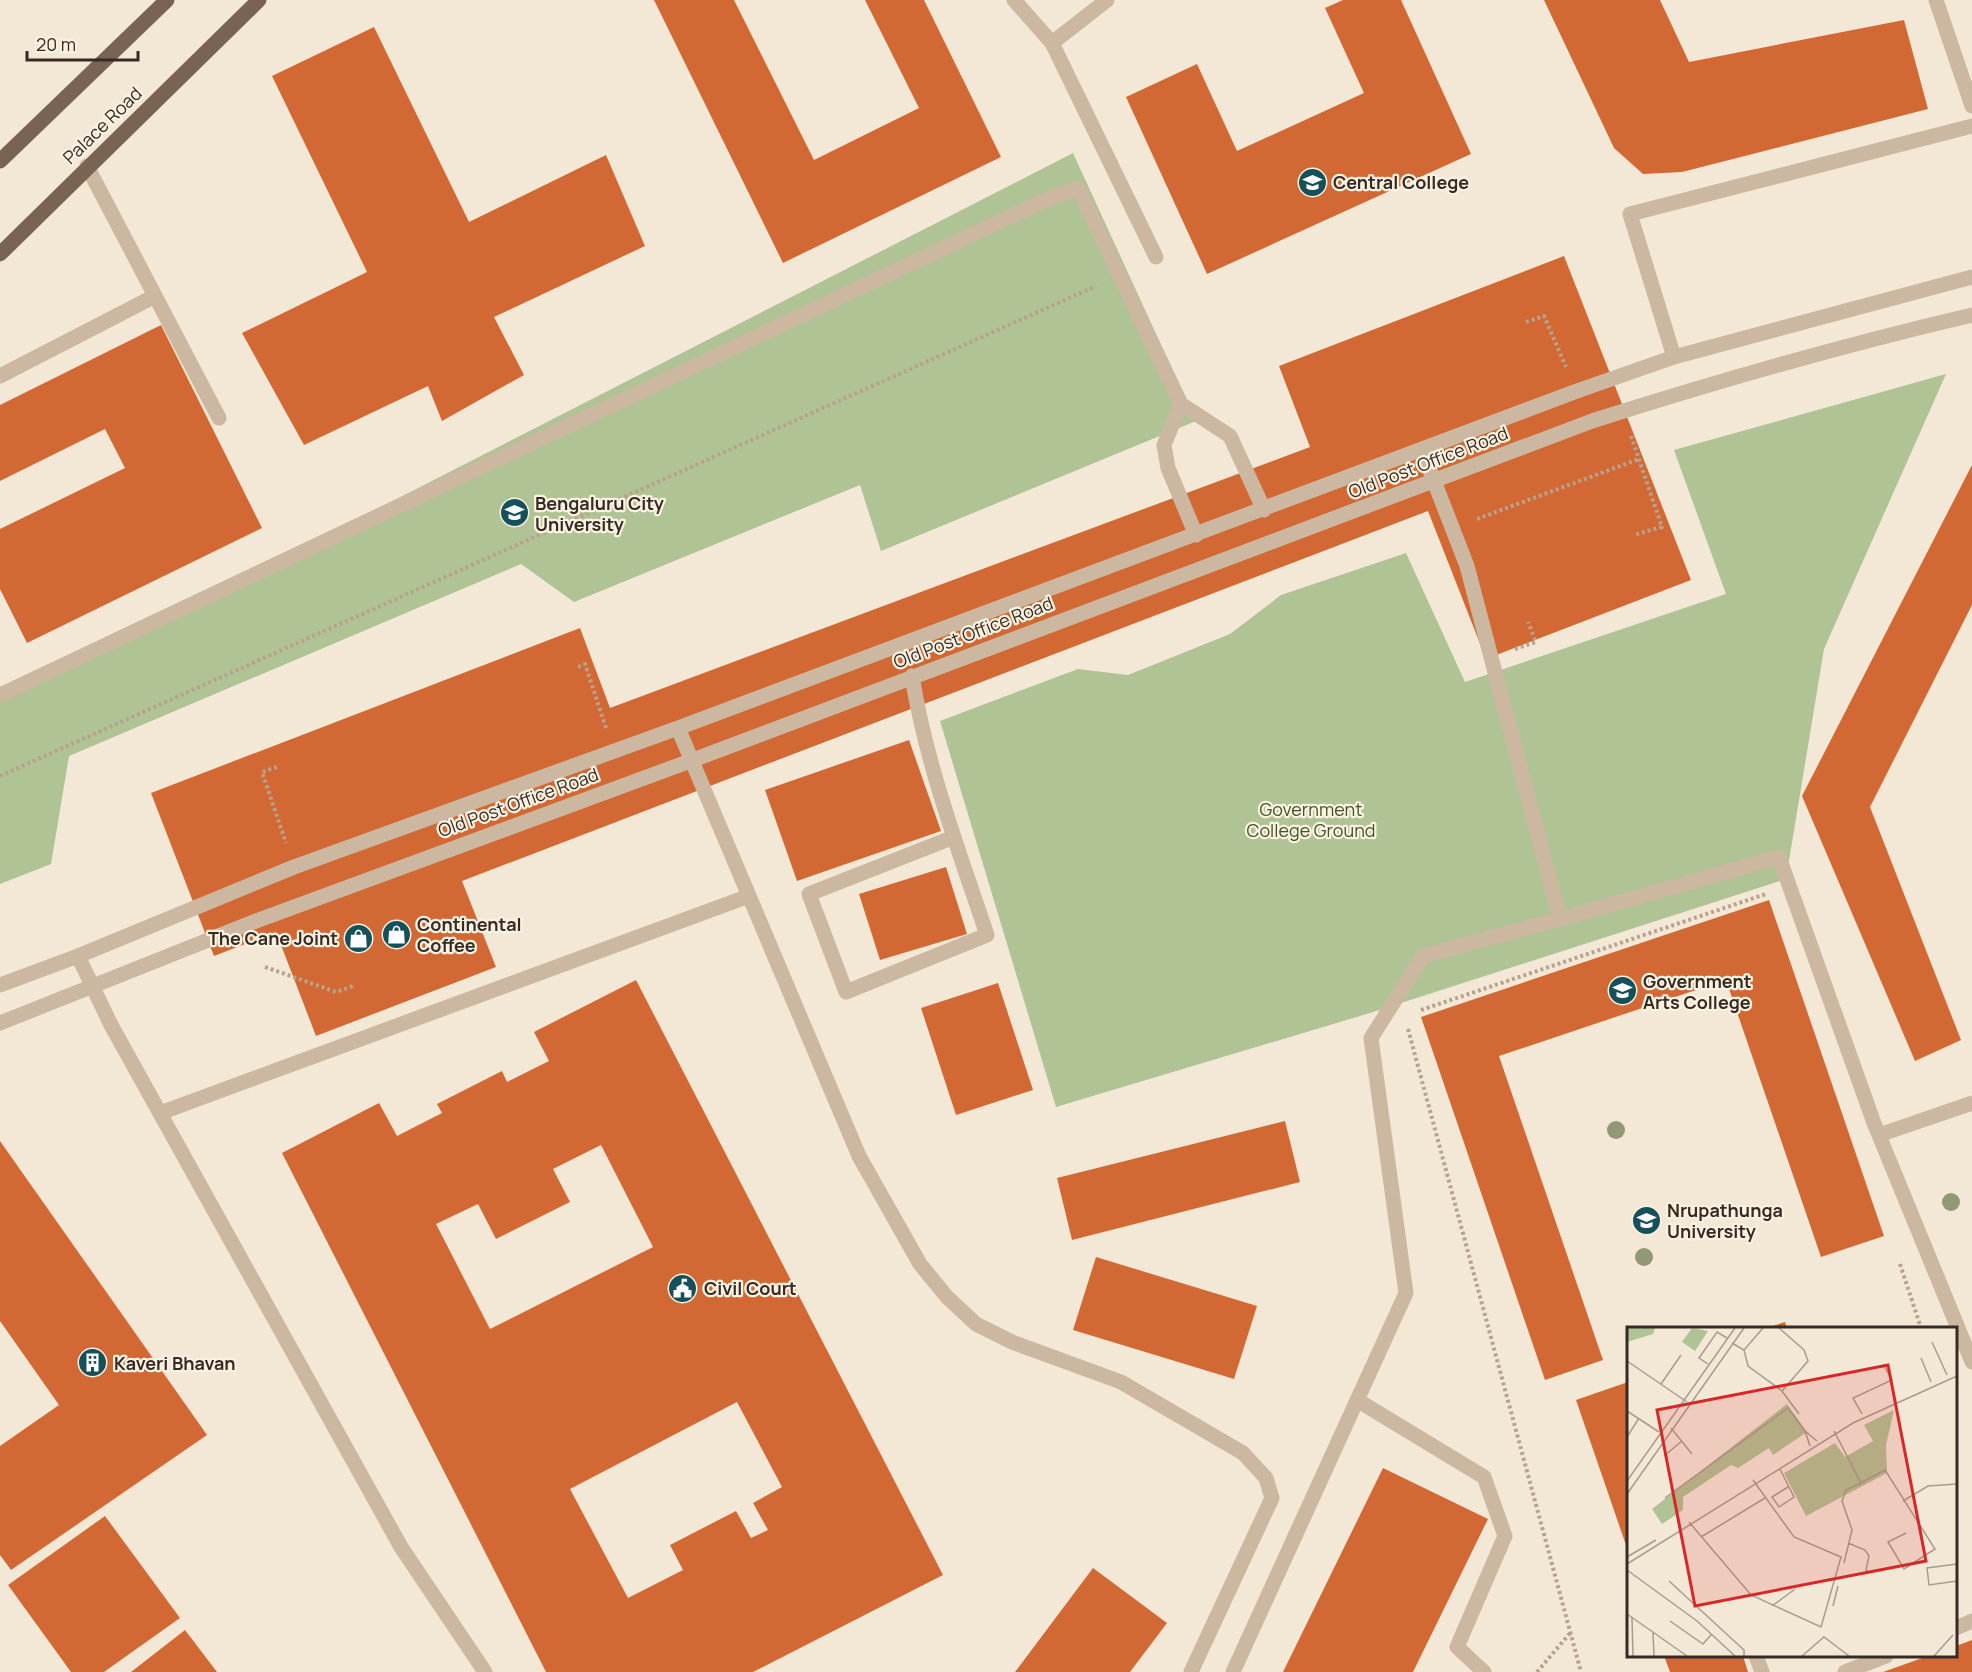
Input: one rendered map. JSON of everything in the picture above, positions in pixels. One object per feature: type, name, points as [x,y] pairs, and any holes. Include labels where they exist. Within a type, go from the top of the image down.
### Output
[{"type":"main road","points":[[0,161],[167,0]]},
{"type":"main road","name":"Palace Road","points":[[0,254],[87,166],[259,0]]},
{"type":"street","points":[[1014,0],[1052,43],[1156,256]]},
{"type":"street","points":[[1052,43],[1107,0]]},
{"type":"street","points":[[1936,0],[1972,106]]},
{"type":"street","points":[[1674,357],[1630,214],[1972,126]]},
{"type":"street","points":[[87,166],[219,418]]},
{"type":"street","points":[[0,695],[1050,198],[1078,188],[1181,404],[1230,436],[1264,510]]},
{"type":"street","name":"Old Post Office Road","points":[[0,985],[78,956],[294,867],[678,728],[1577,391],[1674,357],[1972,277]]},
{"type":"street","points":[[0,376],[155,296]]},
{"type":"street","name":"Old Post Office Road","points":[[0,1023],[256,921],[693,760],[1592,421],[1719,380],[1860,341],[1972,315]]},
{"type":"street","points":[[1181,404],[1164,445],[1168,468],[1196,535]]},
{"type":"street","points":[[1422,450],[1467,566],[1560,920]]},
{"type":"street","points":[[912,676],[916,703],[954,837],[987,935],[846,992],[809,894],[954,837]]},
{"type":"street","points":[[678,728],[859,1156],[920,1264],[947,1297],[976,1324],[1012,1342],[1121,1382],[1243,1453],[1266,1478],[1272,1498],[1191,1672]]},
{"type":"street","points":[[1233,1672],[1406,1293],[1371,1038],[1424,956],[1560,920],[1779,857],[1879,1135],[1972,1362]]},
{"type":"street","points":[[160,1113],[749,896]]},
{"type":"street","points":[[78,956],[91,988],[401,1547],[485,1672]]},
{"type":"street","points":[[1879,1135],[1972,1103]]},
{"type":"street","points":[[1358,1400],[1484,1477],[1504,1536],[1457,1647],[1484,1672]]},
{"type":"street","points":[[1957,1628],[1972,1621]]},
{"type":"street","points":[[1756,1657],[1762,1672]]},
{"type":"street","points":[[1845,1672],[1883,1657]]},
{"type":"path","points":[[0,776],[1121,274]]},
{"type":"path","points":[[1526,322],[1544,316],[1577,391]]},
{"type":"path","points":[[1631,435],[1662,527],[1633,536]]},
{"type":"path","points":[[1468,522],[1639,459]]},
{"type":"path","points":[[1505,653],[1536,642],[1528,622]]},
{"type":"path","points":[[578,667],[585,664],[614,751]]},
{"type":"path","points":[[277,767],[262,772],[294,867]]},
{"type":"path","points":[[1415,1011],[1768,894]]},
{"type":"path","points":[[265,968],[336,992],[353,986]]},
{"type":"path","points":[[1407,1026],[1581,1672]]},
{"type":"path","points":[[1899,1262],[1920,1327]]},
{"type":"path","points":[[1537,1672],[1571,1632]]},
{"type":"green space","points":[[1073,153],[1196,421],[881,551],[860,485],[574,602],[521,564],[69,756],[51,864],[0,884],[0,702]]},
{"type":"green space","name":"Government College Ground","points":[[1946,374],[1824,649],[1786,879],[1370,1013],[1056,1107],[940,721],[1078,669],[1128,675],[1230,634],[1281,595],[1406,553],[1465,682],[1726,594],[1674,450]]},
{"type":"building","points":[[654,0],[734,0],[814,160],[919,108],[865,0],[924,0],[1001,157],[783,263]]},
{"type":"building","points":[[1343,0],[1401,0],[1471,154],[1207,274],[1126,97],[1197,64],[1237,151],[1364,93],[1325,8]]},
{"type":"building","points":[[1544,0],[1660,0],[1689,62],[1904,20],[1928,109],[1682,172],[1643,174],[1614,148]]},
{"type":"building","points":[[374,27],[469,222],[606,155],[645,246],[494,317],[524,375],[442,421],[428,386],[304,445],[242,333],[367,272],[272,76]]},
{"type":"building","points":[[1564,256],[1691,580],[1486,659],[1428,511],[462,881],[496,967],[316,1036],[276,932],[214,956],[151,793],[580,628],[610,708],[1310,447],[1279,366]]},
{"type":"building","points":[[161,325],[262,528],[27,643],[0,589],[0,529],[125,468],[105,429],[0,481],[0,405]]},
{"type":"building","points":[[1972,465],[1972,605],[1870,807],[1961,1040],[1915,1061],[1802,796]]},
{"type":"building","points":[[909,740],[941,831],[797,881],[765,790]]},
{"type":"building","points":[[946,867],[967,934],[880,960],[859,894]]},
{"type":"building","points":[[1769,900],[1884,1236],[1821,1257],[1726,980],[1499,1056],[1603,1360],[1545,1380],[1421,1017]]},
{"type":"building","name":"Civil Court","points":[[636,980],[943,1575],[753,1672],[546,1672],[282,1153],[379,1103],[397,1136],[442,1113],[437,1104],[502,1071],[507,1082],[549,1061],[534,1032]],"holes":[[[601,1145],[653,1247],[490,1329],[436,1224],[478,1204],[496,1239],[570,1202],[553,1169]],[[737,1402],[782,1487],[753,1503],[768,1530],[751,1538],[736,1511],[670,1545],[683,1570],[628,1598],[570,1489]]]},
{"type":"building","points":[[998,983],[1033,1090],[956,1115],[921,1008]]},
{"type":"building","points":[[1285,1121],[1300,1182],[1072,1240],[1057,1178]]},
{"type":"building","name":"Kaveri Bhavan","points":[[0,1141],[207,1435],[11,1570],[0,1555],[0,1446],[59,1405],[0,1321]]},
{"type":"building","points":[[1096,1257],[1257,1306],[1234,1379],[1073,1330]]},
{"type":"building","points":[[1785,1322],[1787,1327],[1770,1327]]},
{"type":"building","points":[[1627,1382],[1627,1548],[1576,1400]]},
{"type":"building","points":[[1383,1468],[1488,1519],[1413,1672],[1283,1672]]},
{"type":"building","points":[[105,1516],[180,1618],[104,1672],[71,1672],[8,1585]]},
{"type":"building","points":[[1093,1568],[1167,1623],[1130,1672],[1015,1672]]},
{"type":"building","points":[[185,1630],[217,1672],[131,1672]]},
{"type":"building","points":[[1972,1640],[1972,1672],[1883,1672],[1925,1657],[1957,1657],[1957,1646]]},
{"type":"building","points":[[1664,1657],[1743,1657],[1748,1672],[1670,1672]]},
{"type":"place","name":"Central College","points":[[1312,182]]},
{"type":"place","name":"Bengaluru City University","points":[[514,513]]},
{"type":"place","name":"Continental Coffee","points":[[396,934]]},
{"type":"place","name":"The Cane Joint","points":[[359,938]]},
{"type":"place","name":"Government Arts College","points":[[1622,991]]},
{"type":"place","name":"Nrupathunga University","points":[[1646,1220]]},
{"type":"place","name":"Civil Court","points":[[683,1288]]},
{"type":"place","name":"Kaveri Bhavan","points":[[93,1363]]}]
